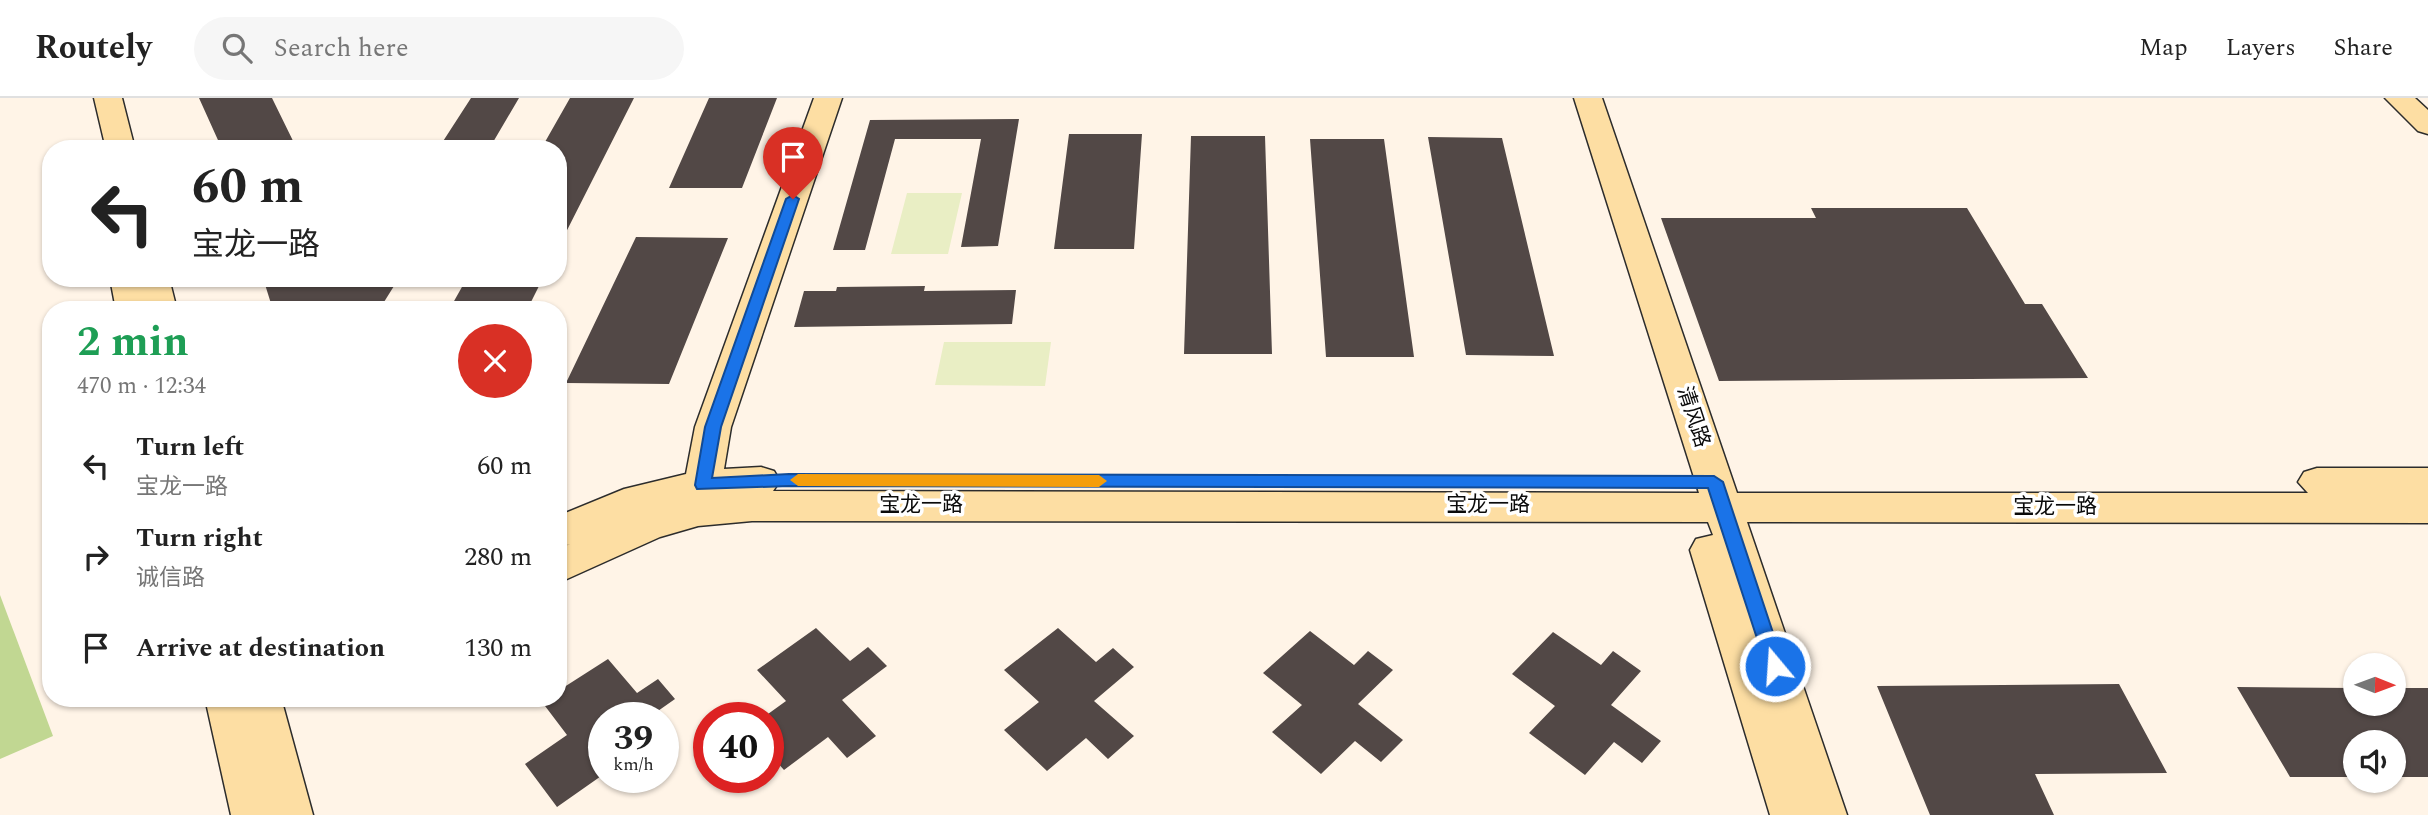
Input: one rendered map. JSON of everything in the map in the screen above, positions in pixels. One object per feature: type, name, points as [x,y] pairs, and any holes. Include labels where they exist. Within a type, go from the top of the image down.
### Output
[{"type":"street","points":[[83,98],[93,140]]},
{"type":"street","points":[[108,98],[119,140]]},
{"type":"street","points":[[700,498],[713,427],[828,98]]},
{"type":"street","name":"清风路","points":[[1569,98],[1706,494],[1824,815]]},
{"type":"street","name":"清风路","points":[[1588,98],[1706,494],[1793,815]]},
{"type":"street","points":[[2399,98],[2428,125]]},
{"type":"street","name":"宝龙一路","points":[[567,529],[637,499],[700,498],[782,505],[2428,482]]},
{"type":"street","name":"宝龙一路","points":[[1706,494],[2428,508]]},
{"type":"street","name":"宝龙一路","points":[[567,562],[648,526],[700,498]]},
{"type":"street","points":[[246,707],[254,815]]},
{"type":"street","points":[[248,707],[290,815]]},
{"type":"green space","points":[[907,193],[962,193],[948,254],[891,254]]},
{"type":"green space","points":[[944,342],[1051,342],[1045,386],[935,385]]},
{"type":"green space","points":[[0,595],[53,736],[0,759]]},
{"type":"building","points":[[199,98],[272,98],[293,140],[218,140]]},
{"type":"building","points":[[471,98],[519,98],[494,140],[444,140]]},
{"type":"building","points":[[570,98],[634,98],[567,230],[567,140],[546,140]]},
{"type":"building","points":[[709,98],[777,98],[742,188],[669,188]]},
{"type":"building","points":[[1019,119],[998,246],[961,247],[981,139],[895,139],[865,250],[833,250],[870,120]]},
{"type":"building","points":[[1069,134],[1142,134],[1134,249],[1054,249]]},
{"type":"building","points":[[1191,136],[1265,136],[1272,354],[1184,354]]},
{"type":"building","points":[[1428,137],[1502,138],[1554,356],[1466,355]]},
{"type":"building","points":[[1310,139],[1384,139],[1414,357],[1326,357]]},
{"type":"building","points":[[1811,208],[1967,208],[2025,304],[2042,304],[2088,378],[1719,381],[1661,218],[1816,218]]},
{"type":"building","points":[[636,237],[728,238],[669,384],[567,381]]},
{"type":"building","points":[[925,286],[924,291],[1016,290],[1012,324],[794,327],[804,291],[836,291],[837,287]]},
{"type":"building","points":[[266,287],[393,287],[385,301],[270,301]]},
{"type":"building","points":[[462,287],[538,287],[532,301],[454,301]]},
{"type":"building","points":[[816,628],[850,661],[868,647],[887,666],[842,700],[876,736],[847,758],[828,737],[784,770],[786,701],[757,670]]},
{"type":"building","points":[[1058,628],[1096,662],[1113,648],[1134,667],[1094,701],[1134,736],[1108,759],[1086,738],[1047,771],[1004,730],[1039,702],[1004,670]]},
{"type":"building","points":[[1310,631],[1354,665],[1368,651],[1393,670],[1358,704],[1403,740],[1381,762],[1355,741],[1321,774],[1272,732],[1302,705],[1263,673]]},
{"type":"building","points":[[1553,632],[1601,665],[1613,651],[1641,671],[1611,705],[1661,741],[1642,763],[1614,742],[1585,775],[1529,733],[1555,706],[1512,674]]},
{"type":"building","points":[[608,659],[637,693],[658,679],[675,699],[671,702],[588,702],[588,785],[557,807],[525,764],[567,735],[546,707],[567,707],[567,685]]},
{"type":"building","points":[[2119,684],[2167,773],[2035,774],[2054,815],[1930,815],[1877,686]]},
{"type":"building","points":[[2237,687],[2343,688],[2343,716],[2406,716],[2406,688],[2428,688],[2428,777],[2406,777],[2406,730],[2343,730],[2343,777],[2290,777]]},
{"type":"slow traffic","points":[[798,480],[1099,481]]},
{"type":"route","points":[[793,199],[713,427],[703,485],[789,480],[1714,482],[1775,666]]}]
